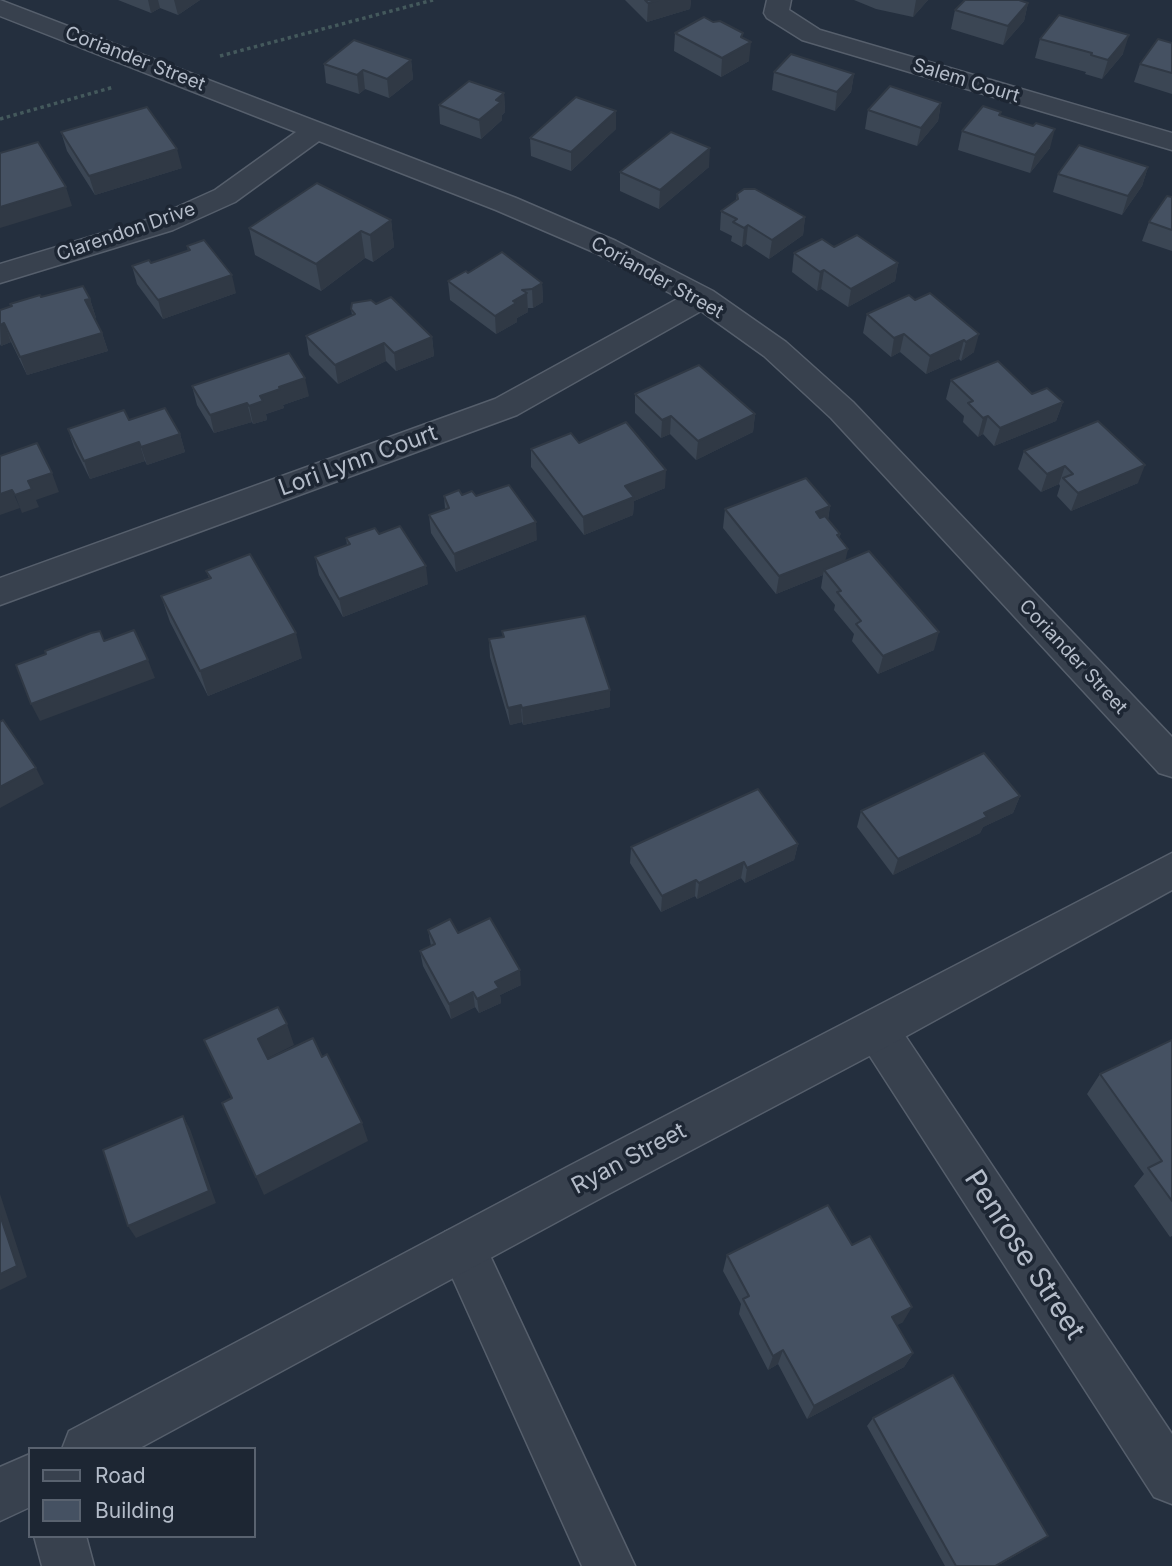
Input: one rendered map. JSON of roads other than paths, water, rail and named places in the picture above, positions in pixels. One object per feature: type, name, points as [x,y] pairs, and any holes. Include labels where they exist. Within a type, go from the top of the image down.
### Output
[{"type":"street","name":"Salem Court","points":[[779,0],[776,13],[811,35],[1172,142]]},
{"type":"street","name":"Coriander Street","points":[[0,7],[506,204],[593,241],[702,298],[775,349],[842,410],[1172,762]]},
{"type":"street","name":"Clarendon Drive","points":[[0,274],[163,224],[225,196],[315,131]]},
{"type":"street","name":"Lori Lynn Court","points":[[0,592],[506,407],[702,298]]},
{"type":"street","name":"Ryan Street","points":[[91,1447],[877,1030],[1172,870]]},
{"type":"street","name":"Penrose Street","points":[[877,1030],[1172,1479]]},
{"type":"street","points":[[462,1248],[609,1566]]},
{"type":"street","points":[[0,1495],[28,1480]]},
{"type":"street","points":[[61,1538],[68,1566]]}]
